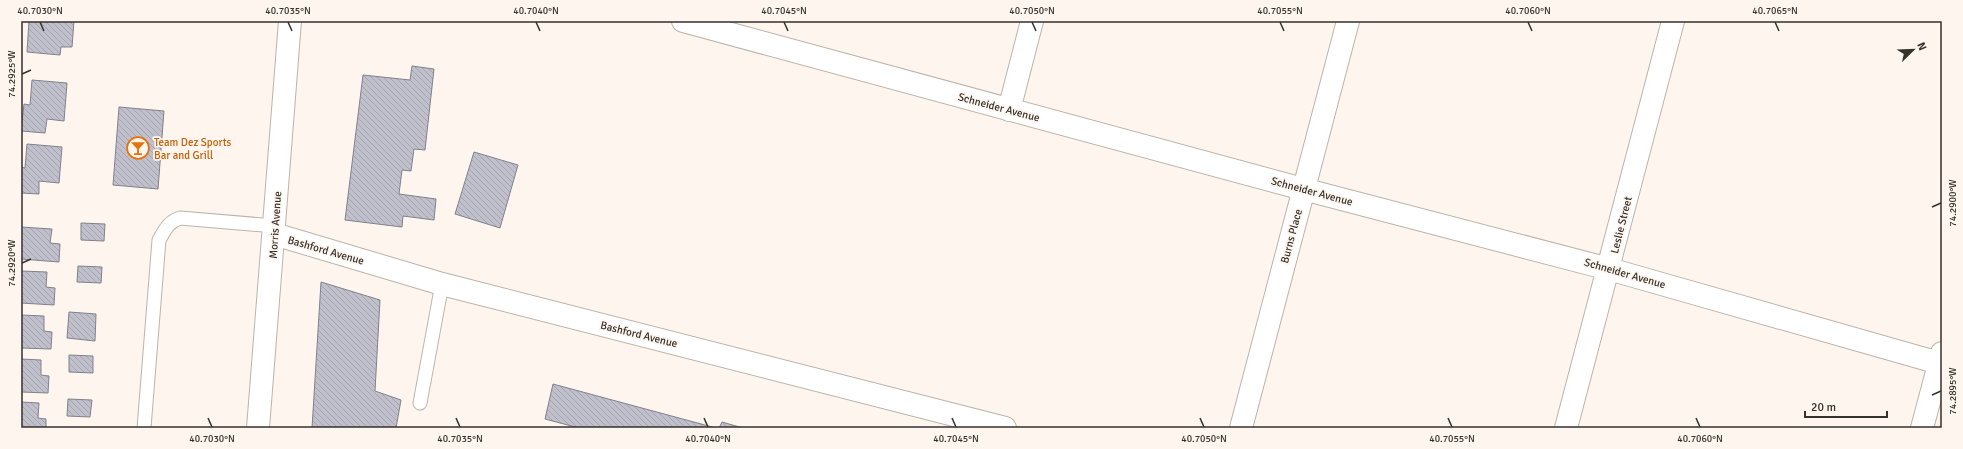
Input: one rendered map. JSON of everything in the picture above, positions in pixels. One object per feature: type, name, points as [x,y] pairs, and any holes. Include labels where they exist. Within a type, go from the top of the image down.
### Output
[{"type":"street","name":"Morris Avenue","points":[[258,428],[290,21]]},
{"type":"street","points":[[1009,110],[1032,21]]},
{"type":"street","name":"Burns Place","points":[[1241,428],[1348,21]]},
{"type":"street","name":"Leslie Street","points":[[1566,428],[1673,21]]},
{"type":"street","name":"Schneider Avenue","points":[[697,23],[1303,190],[1609,268],[1941,358]]},
{"type":"street","name":"Bashford Avenue","points":[[274,230],[442,284],[1005,428]]},
{"type":"street","points":[[1922,428],[1941,358]]},
{"type":"lane","points":[[144,428],[159,240],[166,228],[172,220],[180,218],[274,230]]},
{"type":"lane","points":[[420,404],[442,284]]},
{"type":"building","points":[[29,21],[74,21],[72,47],[61,47],[60,55],[27,52]]},
{"type":"building","points":[[412,66],[434,69],[425,150],[414,149],[411,171],[402,170],[399,194],[436,199],[434,220],[403,216],[402,227],[345,220],[363,75],[410,80]]},
{"type":"building","points":[[32,80],[67,83],[64,121],[47,119],[45,133],[21,131],[24,104],[30,105]]},
{"type":"building","name":"Team Dez Sports Bar and Grill","points":[[119,107],[164,111],[158,189],[113,185]]},
{"type":"building","points":[[27,144],[62,147],[59,183],[39,181],[39,194],[21,193],[21,167],[25,168]]},
{"type":"building","points":[[474,152],[518,165],[500,228],[455,214]]},
{"type":"building","points":[[81,223],[105,224],[104,241],[81,240]]},
{"type":"building","points":[[21,227],[52,229],[50,243],[60,244],[59,262],[21,259]]},
{"type":"building","points":[[78,266],[102,267],[101,283],[77,282]]},
{"type":"building","points":[[21,271],[47,272],[46,287],[55,288],[54,305],[21,303]]},
{"type":"building","points":[[321,282],[380,300],[375,391],[401,400],[396,428],[312,428]]},
{"type":"building","points":[[69,312],[96,314],[95,341],[67,338]]},
{"type":"building","points":[[21,315],[44,316],[44,331],[52,332],[51,349],[21,348]]},
{"type":"building","points":[[69,355],[93,356],[93,373],[69,372]]},
{"type":"building","points":[[21,359],[41,360],[41,375],[49,376],[48,393],[21,392]]},
{"type":"building","points":[[553,384],[716,428],[579,428],[545,419]]},
{"type":"building","points":[[68,399],[92,400],[90,417],[67,416]]},
{"type":"building","points":[[21,402],[39,403],[38,418],[46,419],[46,428],[21,428]]},
{"type":"building","points":[[722,422],[743,428],[719,428]]},
{"type":"place","name":"Team Dez Sports Bar and Grill","points":[[138,148]]}]
